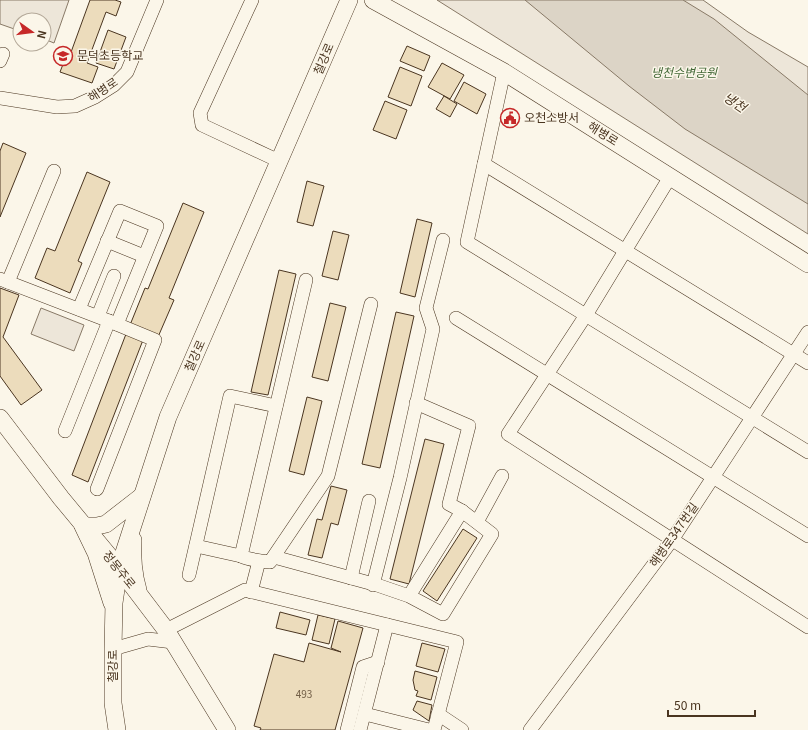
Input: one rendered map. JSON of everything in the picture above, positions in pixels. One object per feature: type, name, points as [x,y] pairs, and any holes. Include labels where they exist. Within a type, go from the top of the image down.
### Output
[{"type":"main road","name":"철강로","points":[[117,730],[114,703],[114,609],[119,568],[134,519],[168,417],[349,0]]},
{"type":"main road","name":"해병로","points":[[373,0],[504,72],[808,264]]},
{"type":"main road","name":"정몽주로","points":[[0,418],[82,526],[119,568],[140,596],[169,636],[227,730]]},
{"type":"main road","points":[[114,609],[96,553],[82,526],[97,526],[106,524],[142,496]]},
{"type":"main road","points":[[114,609],[122,599],[140,596],[135,579],[133,562],[134,519]]},
{"type":"street","name":"해병로","points":[[0,98],[57,107],[75,106],[96,97],[114,85],[127,72],[157,0]]},
{"type":"street","points":[[252,0],[200,113],[202,125],[279,161]]},
{"type":"street","points":[[504,72],[467,242],[808,452]]},
{"type":"street","points":[[484,164],[808,363]]},
{"type":"street","points":[[54,171],[4,280],[108,320],[155,340],[98,490]]},
{"type":"street","points":[[670,177],[586,315],[508,434],[808,627]]},
{"type":"street","points":[[66,431],[108,320],[144,256],[157,226],[120,210],[79,309]]},
{"type":"street","points":[[373,584],[400,478],[433,329],[426,308],[443,240]]},
{"type":"street","points":[[108,241],[144,256]]},
{"type":"street","points":[[108,320],[114,276]]},
{"type":"street","points":[[241,556],[306,280]]},
{"type":"street","points":[[196,546],[259,561],[270,562],[274,557],[328,476],[371,304]]},
{"type":"street","points":[[456,318],[808,536]]},
{"type":"street","name":"해병로347번길","points":[[530,730],[672,540],[808,332]]},
{"type":"street","points":[[189,575],[230,396],[276,406]]},
{"type":"street","points":[[274,557],[373,584],[409,596],[443,614],[492,534],[462,511],[449,504],[469,426],[416,403]]},
{"type":"street","points":[[477,522],[502,476]]},
{"type":"street","points":[[351,578],[369,501]]},
{"type":"street","points":[[409,596],[462,511]]},
{"type":"street","points":[[251,592],[259,561]]},
{"type":"street","points":[[113,649],[148,639],[169,636],[245,590],[456,642],[434,730]]},
{"type":"street","points":[[360,730],[387,625]]},
{"type":"street","points":[[347,730],[363,667],[378,662]]},
{"type":"street","points":[[364,714],[429,730]]},
{"type":"street","points":[[438,714],[462,730]]},
{"type":"green space","points":[[0,0],[69,0],[54,43],[52,42],[52,12],[12,12],[12,28],[0,24]]},
{"type":"green space","name":"냉천수변공원","points":[[437,0],[703,0],[748,32],[808,67],[808,234]]},
{"type":"green space","points":[[41,308],[84,325],[74,351],[31,334]]},
{"type":"water","name":"냉천수변공원","points":[[525,0],[683,0],[714,19],[808,95],[808,204],[685,129],[629,86]]},
{"type":"building","points":[[90,0],[115,0],[121,2],[116,16],[106,12],[87,63],[98,67],[92,83],[60,72],[67,54],[70,55]]},
{"type":"building","points":[[108,30],[126,37],[114,69],[96,63]]},
{"type":"building","points":[[407,46],[430,56],[424,71],[400,61]]},
{"type":"building","points":[[442,63],[464,75],[450,99],[428,87]]},
{"type":"building","points":[[400,67],[422,76],[411,106],[388,97]]},
{"type":"building","points":[[464,82],[486,94],[477,114],[454,101]]},
{"type":"building","points":[[444,96],[457,104],[450,117],[436,109]]},
{"type":"building","points":[[385,101],[407,110],[396,139],[373,130]]},
{"type":"building","points":[[3,143],[26,153],[0,217],[0,151]]},
{"type":"building","points":[[87,172],[110,182],[78,261],[82,263],[70,293],[35,278],[47,248],[55,251]]},
{"type":"building","points":[[307,181],[324,186],[313,226],[297,222]]},
{"type":"building","points":[[183,203],[204,212],[169,298],[174,300],[158,337],[130,325],[145,288],[148,289]]},
{"type":"building","points":[[417,219],[432,223],[415,297],[400,293]]},
{"type":"building","points":[[333,231],[349,235],[338,280],[322,276]]},
{"type":"building","points":[[279,270],[296,274],[268,395],[251,392]]},
{"type":"building","points":[[0,288],[19,295],[3,337],[42,390],[21,405],[0,376]]},
{"type":"building","points":[[330,303],[346,307],[328,381],[312,377]]},
{"type":"building","points":[[396,312],[414,316],[380,468],[362,464]]},
{"type":"building","points":[[126,334],[143,340],[88,482],[72,475]]},
{"type":"building","points":[[307,397],[322,401],[304,475],[289,471]]},
{"type":"building","points":[[425,439],[444,444],[409,584],[390,579]]},
{"type":"building","points":[[331,486],[347,490],[338,525],[331,523],[322,558],[308,555],[317,519],[322,520]]},
{"type":"building","points":[[463,529],[477,538],[437,601],[423,591]]},
{"type":"building","points":[[280,612],[310,620],[306,635],[276,628]]},
{"type":"building","points":[[318,615],[335,619],[329,644],[312,640]]},
{"type":"building","points":[[338,621],[363,628],[335,730],[260,730],[261,728],[254,726],[274,654],[304,662],[309,643],[341,652],[331,648]]},
{"type":"building","points":[[422,643],[445,649],[438,672],[416,666]]},
{"type":"building","points":[[415,671],[437,677],[431,700],[416,696],[418,691],[415,690],[413,680]]},
{"type":"building","points":[[417,701],[432,705],[429,721],[413,710]]},
{"type":"place","name":"문덕초등학교","points":[[63,56]]},
{"type":"place","name":"오천소방서","points":[[510,118]]},
{"type":"water label","name":"냉천","points":[[735,102]]}]
